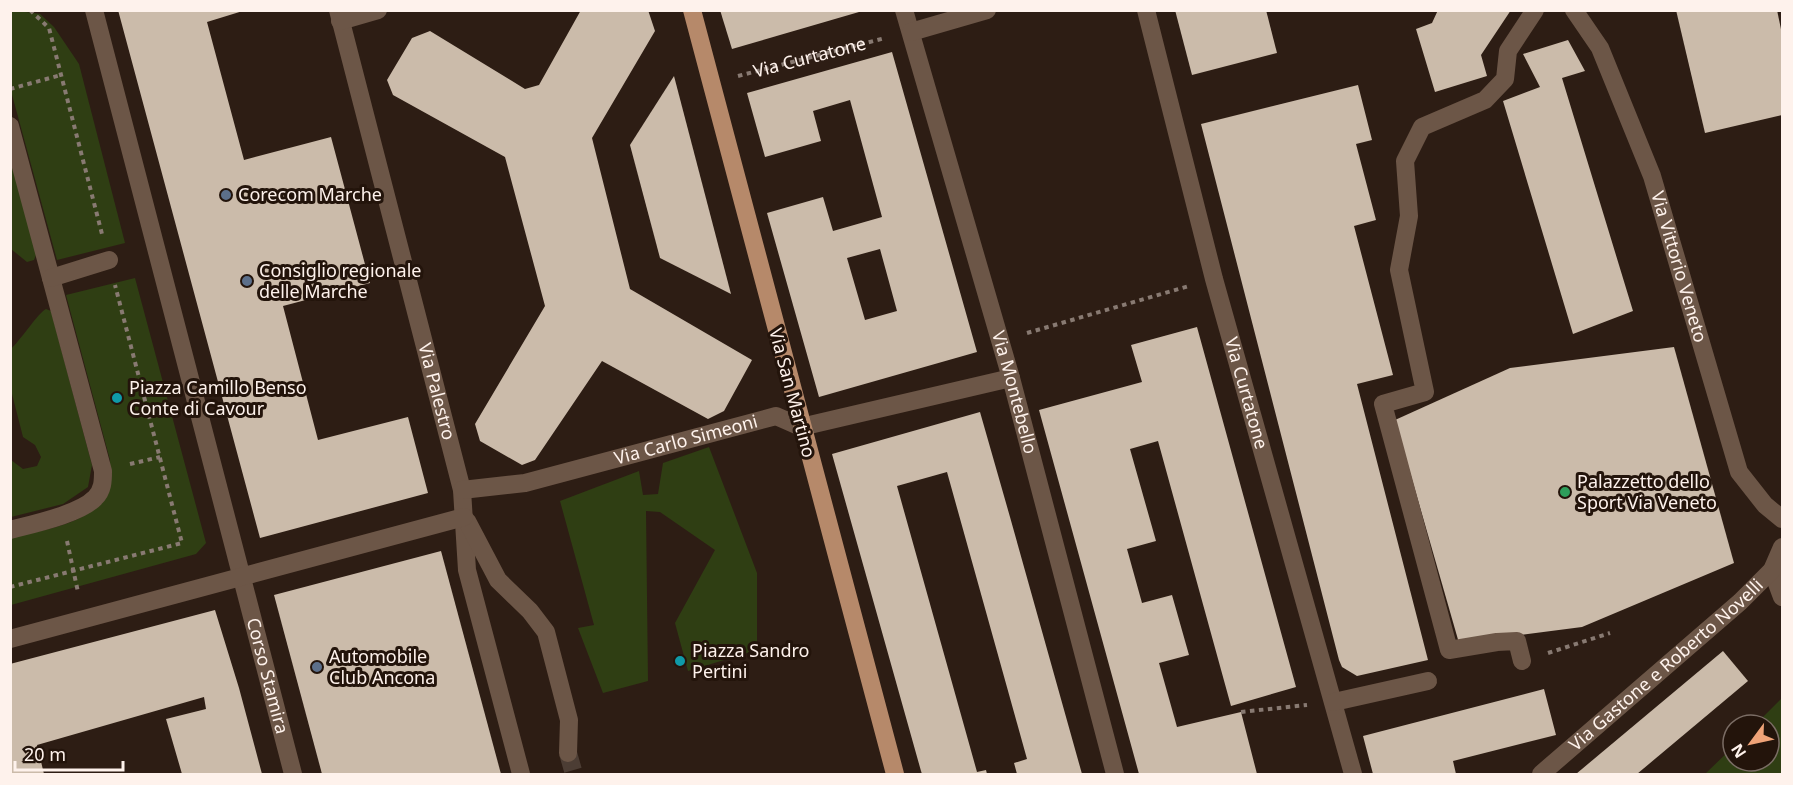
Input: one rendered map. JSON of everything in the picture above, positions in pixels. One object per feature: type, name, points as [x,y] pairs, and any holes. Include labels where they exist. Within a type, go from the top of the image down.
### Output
[{"type":"main road","name":"Via San Martino","points":[[692,10],[895,774]]},
{"type":"street","points":[[94,10],[242,577]]},
{"type":"street","points":[[339,16],[378,10]]},
{"type":"street","name":"Via Montebello","points":[[904,10],[1011,378],[1115,774]]},
{"type":"street","points":[[910,32],[987,10]]},
{"type":"street","name":"Via Curtatone","points":[[1146,10],[1214,279],[1353,774]]},
{"type":"street","points":[[1522,662],[1517,641],[1449,650],[1383,404],[1425,392],[1399,270],[1409,216],[1406,161],[1422,127],[1485,100],[1504,79],[1508,51],[1535,10]]},
{"type":"street","name":"Via Vittorio Veneto","points":[[1574,10],[1600,48],[1652,176],[1739,472],[1765,505],[1782,519]]},
{"type":"street","name":"Via Palestro","points":[[339,16],[462,490],[467,570],[521,774]]},
{"type":"street","points":[[10,126],[103,478],[103,484],[95,498],[61,516],[10,530]]},
{"type":"street","points":[[51,278],[109,260]]},
{"type":"street","points":[[801,427],[1011,378]]},
{"type":"street","name":"Via Carlo Simeoni","points":[[462,490],[525,483],[776,416],[801,427]]},
{"type":"street","points":[[10,639],[464,517],[498,580],[530,611],[546,632],[568,720],[568,753]]},
{"type":"street","name":"Via Gastone e Roberto Novelli","points":[[1541,774],[1740,602],[1772,570],[1782,547]]},
{"type":"street","points":[[1772,570],[1782,597]]},
{"type":"street","name":"Corso Stamira","points":[[242,577],[293,774]]},
{"type":"street","points":[[1334,702],[1428,681]]},
{"type":"path","points":[[30,10],[49,28],[109,260]]},
{"type":"path","name":"Via Curtatone","points":[[728,79],[890,37]]},
{"type":"path","points":[[10,89],[61,75]]},
{"type":"path","points":[[1048,328],[1156,295]]},
{"type":"path","points":[[61,516],[84,619]]},
{"type":"path","points":[[1241,712],[1334,702]]},
{"type":"green space","points":[[11,10],[40,14],[54,27],[79,64],[125,243],[57,260],[11,91]]},
{"type":"green space","points":[[10,157],[38,250],[34,260],[27,262],[11,249]]},
{"type":"green space","points":[[135,278],[206,543],[196,554],[11,605],[11,538],[80,518],[102,497],[108,481],[110,460],[66,295]]},
{"type":"green space","points":[[46,309],[51,311],[92,465],[88,487],[63,504],[11,517],[11,460],[23,469],[37,466],[41,457],[35,445],[23,437],[11,390],[10,350]]},
{"type":"green space","points":[[709,447],[757,573],[757,650],[688,671],[675,623],[715,550],[660,512],[646,511],[648,681],[603,693],[578,628],[594,625],[560,501],[639,471],[643,495],[658,494],[663,463]]},
{"type":"green space","points":[[1782,698],[1782,774],[1705,774],[1721,759],[1721,773],[1781,773],[1781,713],[1767,713]]},
{"type":"building","points":[[118,10],[246,10],[207,22],[244,160],[331,137],[370,283],[283,306],[318,440],[408,417],[428,493],[260,538]]},
{"type":"building","points":[[581,10],[648,10],[655,31],[592,138],[630,289],[752,360],[724,411],[708,419],[602,361],[535,460],[522,465],[480,441],[475,424],[545,306],[505,157],[393,95],[387,80],[412,38],[430,31],[525,89],[539,85]]},
{"type":"building","points":[[720,10],[858,10],[859,12],[732,49]]},
{"type":"building","points":[[1175,10],[1266,10],[1277,53],[1192,75]]},
{"type":"building","points":[[1438,10],[1511,10],[1481,55],[1487,76],[1435,92],[1416,29],[1432,23]]},
{"type":"building","points":[[1676,10],[1777,10],[1782,34],[1782,115],[1705,133]]},
{"type":"building","points":[[1568,40],[1585,71],[1562,78],[1633,311],[1573,334],[1503,101],[1540,87],[1523,54]]},
{"type":"building","points":[[892,52],[977,352],[819,397],[767,213],[823,197],[833,231],[882,217],[850,100],[813,111],[821,141],[765,157],[747,93]],"holes":[[[880,249],[897,311],[865,320],[847,258]]]},
{"type":"building","points":[[674,76],[731,294],[660,258],[630,145]]},
{"type":"building","points":[[1358,85],[1372,140],[1356,144],[1376,220],[1354,226],[1393,375],[1357,384],[1428,660],[1357,676],[1342,667],[1339,660],[1201,124]]},
{"type":"building","points":[[1197,327],[1296,687],[1231,706],[1158,441],[1130,449],[1156,541],[1127,549],[1142,603],[1172,595],[1189,655],[1159,663],[1177,727],[1241,712],[1257,774],[1139,774],[1039,410],[1142,382],[1131,345]]},
{"type":"building","name":"Palazzetto dello Sport Via Veneto","points":[[1674,347],[1734,563],[1582,627],[1459,643],[1395,420],[1510,368]]},
{"type":"building","points":[[980,412],[1082,774],[1017,774],[1014,763],[1027,759],[947,472],[897,486],[977,772],[986,770],[987,774],[922,774],[921,771],[832,454]]},
{"type":"building","points":[[441,551],[501,774],[322,774],[274,595]]},
{"type":"building","points":[[215,610],[262,774],[182,774],[166,719],[206,709],[204,697],[37,745],[44,774],[10,774],[10,664]]},
{"type":"building","points":[[1723,651],[1748,681],[1637,774],[1576,774]]},
{"type":"building","points":[[1544,689],[1556,735],[1453,761],[1456,774],[1373,774],[1363,736]]},
{"type":"tunnel","points":[[568,753],[574,774]]},
{"type":"place","name":"Corecom Marche","points":[[226,195]]},
{"type":"place","name":"Consiglio regionale delle Marche","points":[[247,281]]},
{"type":"place","name":"Piazza Camillo Benso Conte di Cavour","points":[[117,398]]},
{"type":"place","name":"Palazzetto dello Sport Via Veneto","points":[[1565,492]]},
{"type":"place","name":"Piazza Sandro Pertini","points":[[680,661]]},
{"type":"place","name":"Automobile Club Ancona","points":[[317,667]]}]
